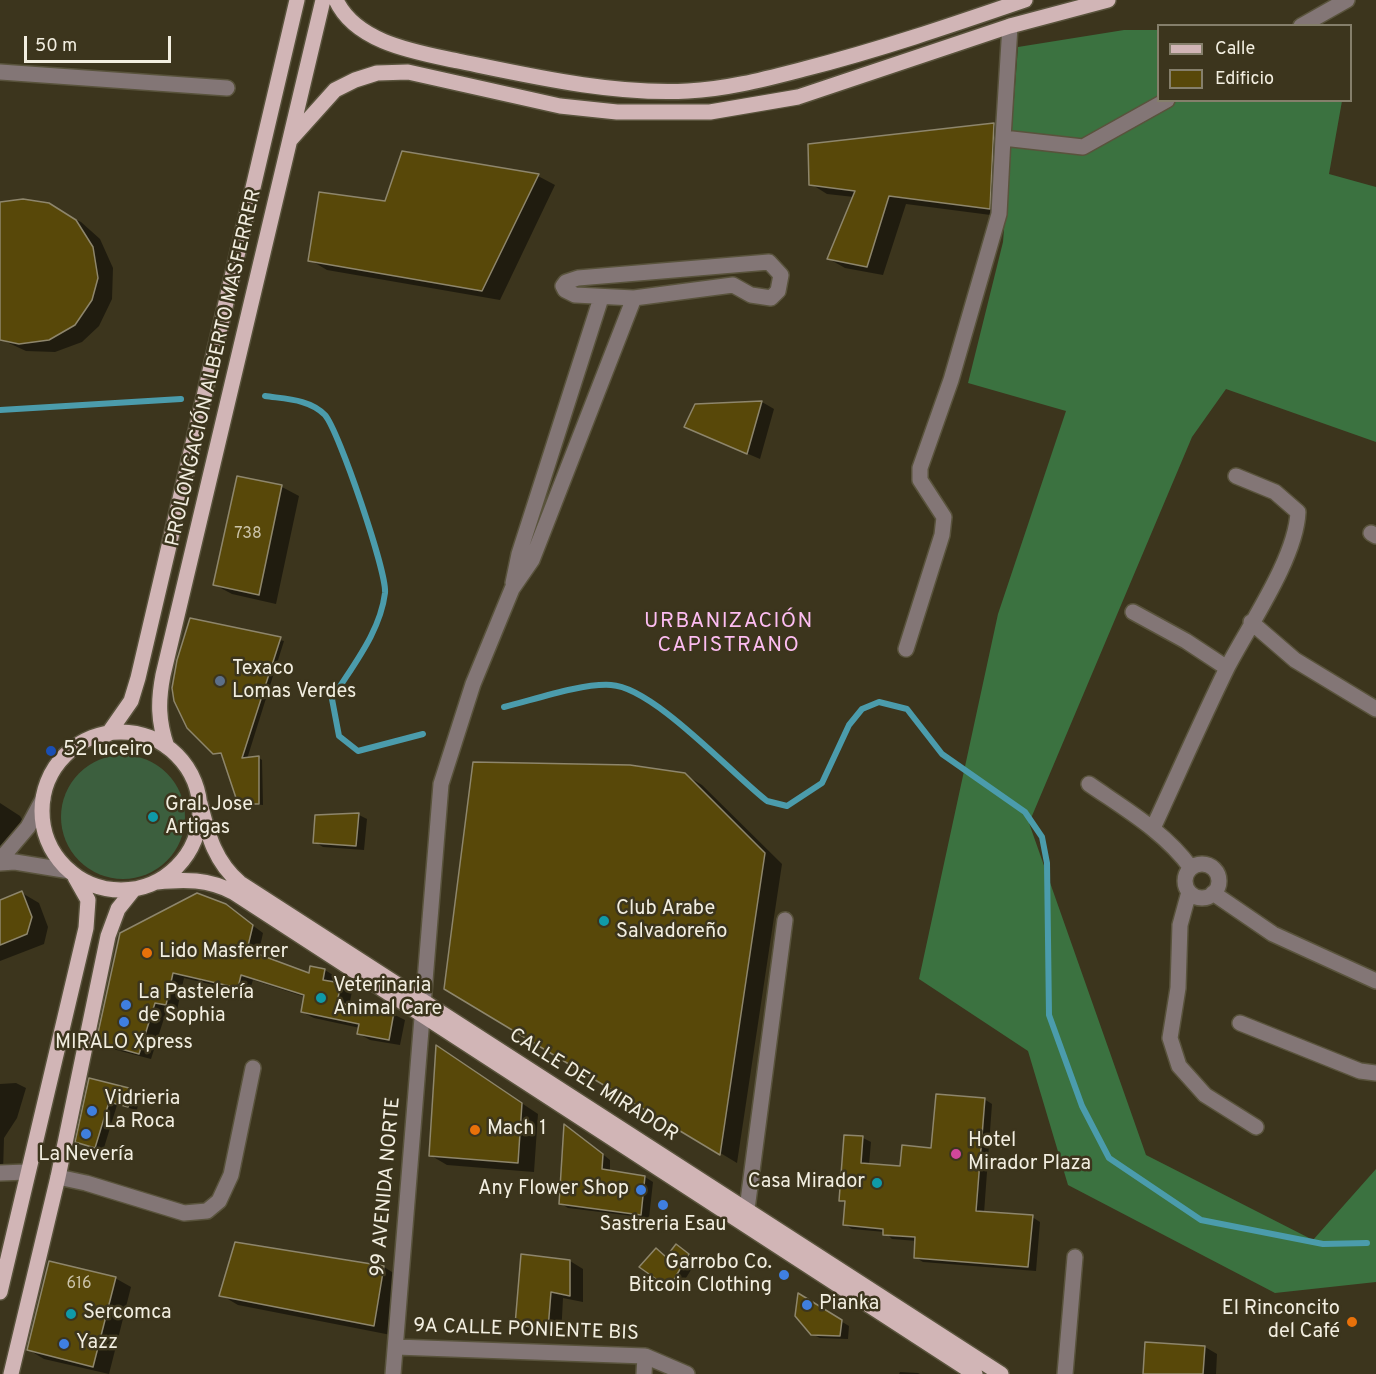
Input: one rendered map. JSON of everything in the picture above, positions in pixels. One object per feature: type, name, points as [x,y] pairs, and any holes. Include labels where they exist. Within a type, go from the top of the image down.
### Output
[{"type":"main road","name":"PROLONGACIÓN ALBERTO MASFERRER","points":[[108,734],[131,701],[138,678],[297,0]]},
{"type":"main road","name":"PROLONGACIÓN ALBERTO MASFERRER","points":[[167,747],[160,726],[160,690],[323,0]]},
{"type":"main road","points":[[336,0],[352,22],[366,33],[431,55],[565,83],[685,92],[733,88],[862,55],[1025,0]]},
{"type":"main road","points":[[291,139],[335,90],[377,73],[408,72],[560,106],[617,112],[710,112],[798,97],[1010,26],[1108,0]]},
{"type":"main road","points":[[0,1292],[89,913],[88,900],[72,873],[51,849],[45,833],[43,799],[52,772],[64,757],[82,743],[108,734],[128,733],[148,738],[167,747],[181,760],[192,776],[200,803],[200,824],[188,854],[175,870],[157,882],[134,889],[101,888],[72,873]]},
{"type":"main road","name":"CALLE DEL MIRADOR","points":[[200,803],[214,852],[229,874],[423,1009],[975,1374]]},
{"type":"main road","name":"CALLE DEL MIRADOR","points":[[157,882],[185,879],[222,887],[747,1209],[1001,1374]]},
{"type":"main road","points":[[11,1374],[58,1177],[108,936],[118,909],[134,889]]},
{"type":"street","points":[[1305,24],[1347,0]]},
{"type":"street","points":[[906,649],[942,535],[944,517],[920,480],[920,468],[951,380],[999,214],[1010,26]]},
{"type":"street","points":[[0,72],[227,88]]},
{"type":"street","points":[[1003,138],[1083,147],[1163,102]]},
{"type":"street","points":[[769,262],[781,275],[778,291],[771,298],[751,295],[733,285],[634,298],[575,295],[565,290],[563,286],[566,282],[578,278],[769,262]]},
{"type":"street","points":[[512,589],[519,554],[601,298]]},
{"type":"street","points":[[512,589],[532,560],[634,298]]},
{"type":"street","points":[[1153,828],[1227,668],[1286,557],[1297,528],[1298,513],[1275,492],[1236,476]]},
{"type":"street","name":"99 AVENIDA NORTE","points":[[393,1374],[441,784],[473,684],[512,589]]},
{"type":"street","points":[[1133,612],[1186,641],[1227,668]]},
{"type":"street","points":[[1251,622],[1294,660],[1376,710]]},
{"type":"street","points":[[1089,784],[1153,828],[1180,853],[1191,868]]},
{"type":"street","points":[[0,861],[28,827],[43,799]]},
{"type":"street","points":[[0,861],[72,873]]},
{"type":"street","points":[[1189,891],[1201,897],[1213,893],[1219,882],[1215,870],[1203,864],[1191,868],[1185,879],[1189,891],[1180,925],[1178,988],[1170,1038],[1179,1066],[1205,1095],[1256,1127]]},
{"type":"street","points":[[1213,893],[1273,934],[1376,981]]},
{"type":"street","points":[[747,1209],[784,920]]},
{"type":"street","points":[[1240,1023],[1360,1071],[1376,1072]]},
{"type":"street","points":[[58,1177],[86,1183],[184,1213],[207,1211],[219,1200],[231,1175],[253,1068]]},
{"type":"street","points":[[0,1173],[27,1172]]},
{"type":"street","points":[[1065,1374],[1075,1257]]},
{"type":"street","name":"9A CALLE PONIENTE BIS","points":[[396,1347],[645,1356],[687,1374]]},
{"type":"street","points":[[644,1374],[645,1356]]},
{"type":"green space","points":[[1124,30],[1157,30],[1157,102],[1342,102],[1329,174],[1376,187],[1376,442],[1226,389],[1192,437],[1029,823],[1146,1155],[1313,1240],[1376,1169],[1376,1282],[1275,1293],[1068,1185],[1028,1051],[919,979],[998,614],[1066,411],[968,383],[1003,242],[1018,47]]},
{"type":"green space","points":[[123,755],[147,760],[158,765],[167,773],[175,782],[180,793],[185,817],[180,841],[175,852],[167,861],[158,869],[147,874],[123,879],[99,874],[88,869],[79,861],[71,852],[66,841],[61,817],[66,793],[71,782],[79,773],[88,765],[99,760]]},
{"type":"building","points":[[994,123],[990,209],[889,196],[867,267],[827,259],[855,191],[809,185],[808,144]]},
{"type":"building","points":[[402,151],[539,174],[482,291],[308,261],[319,192],[385,201]]},
{"type":"building","points":[[23,199],[49,203],[76,220],[93,247],[98,278],[92,300],[75,325],[49,340],[19,344],[0,340],[0,202]]},
{"type":"building","points":[[762,401],[747,454],[684,427],[695,404]]},
{"type":"building","points":[[237,476],[282,485],[259,595],[213,585]]},
{"type":"building","name":"Texaco Lomas Verdes","points":[[190,618],[281,637],[242,758],[259,756],[259,804],[238,804],[221,753],[213,754],[187,728],[174,701],[172,688],[177,660]]},
{"type":"building","name":"Club Arabe Salvadoreño","points":[[473,762],[630,765],[685,773],[765,853],[720,1155],[444,989]]},
{"type":"building","points":[[359,813],[356,846],[313,843],[315,815]]},
{"type":"building","points":[[22,891],[32,917],[27,934],[0,945],[0,900]]},
{"type":"building","points":[[197,893],[226,904],[253,925],[247,950],[309,973],[310,966],[325,969],[323,980],[341,983],[337,1003],[394,1012],[389,1040],[357,1034],[359,1024],[301,1012],[304,995],[241,975],[238,988],[173,973],[166,1005],[155,1003],[139,1054],[96,1042],[120,933]]},
{"type":"building","name":"Mach 1","points":[[436,1045],[522,1103],[518,1163],[429,1156]]},
{"type":"building","points":[[89,1078],[133,1089],[128,1107],[109,1102],[95,1148],[75,1142]]},
{"type":"building","name":"Hotel Mirador Plaza","points":[[936,1094],[985,1098],[976,1211],[1033,1215],[1028,1267],[914,1258],[915,1237],[883,1235],[883,1229],[843,1225],[845,1201],[839,1201],[844,1135],[863,1136],[861,1163],[900,1166],[902,1145],[931,1148]]},
{"type":"building","points":[[564,1124],[603,1154],[602,1169],[645,1176],[641,1215],[559,1204]]},
{"type":"building","points":[[235,1242],[384,1266],[374,1326],[219,1296]]},
{"type":"building","points":[[676,1244],[689,1254],[669,1288],[639,1267],[656,1248],[666,1257]]},
{"type":"building","points":[[521,1254],[570,1260],[570,1296],[551,1292],[548,1329],[515,1325]]},
{"type":"building","points":[[49,1261],[116,1277],[93,1367],[27,1350]]},
{"type":"building","name":"Pianka","points":[[798,1293],[842,1320],[840,1336],[811,1335],[795,1316]]},
{"type":"building","points":[[1145,1342],[1205,1346],[1203,1374],[1143,1374]]},
{"type":"waterway","points":[[265,396],[305,403],[325,415],[332,426],[351,473],[384,580],[385,593],[377,622],[364,649],[332,699],[339,736],[358,751],[423,734]]},
{"type":"waterway","points":[[0,410],[181,399]]},
{"type":"waterway","points":[[504,707],[599,685],[628,689],[669,715],[767,801],[787,806],[822,783],[849,725],[862,709],[879,702],[907,709],[942,754],[1025,812],[1042,837],[1047,863],[1049,1015],[1082,1106],[1109,1158],[1201,1220],[1323,1244],[1367,1243]]},
{"type":"place","name":"Texaco Lomas Verdes","points":[[220,681]]},
{"type":"place","name":"52 luceiro","points":[[51,751]]},
{"type":"place","name":"Gral. Jose Artigas","points":[[153,817]]},
{"type":"place","name":"Club Arabe Salvadoreño","points":[[604,921]]},
{"type":"place","name":"Lido Masferrer","points":[[147,953]]},
{"type":"place","name":"Veterinaria Animal Care","points":[[321,998]]},
{"type":"place","name":"La Pastelería de Sophia","points":[[126,1005]]},
{"type":"place","name":"MIRALO Xpress","points":[[124,1022]]},
{"type":"place","name":"Vidrieria La Roca","points":[[92,1111]]},
{"type":"place","name":"Mach 1","points":[[475,1130]]},
{"type":"place","name":"La Nevería","points":[[86,1134]]},
{"type":"place","name":"Hotel Mirador Plaza","points":[[956,1154]]},
{"type":"place","name":"Casa Mirador","points":[[877,1183]]},
{"type":"place","name":"Any Flower Shop","points":[[641,1190]]},
{"type":"place","name":"Sastreria Esau","points":[[663,1205]]},
{"type":"place","name":"Garrobo Co. Bitcoin Clothing","points":[[784,1275]]},
{"type":"place","name":"Pianka","points":[[807,1305]]},
{"type":"place","name":"Sercomca","points":[[71,1314]]},
{"type":"place","name":"El Rinconcito del Café","points":[[1352,1322]]},
{"type":"place","name":"Yazz","points":[[64,1344]]},
{"type":"district","name":"URBANIZACIÓN CAPISTRANO","points":[[729,635]]}]
